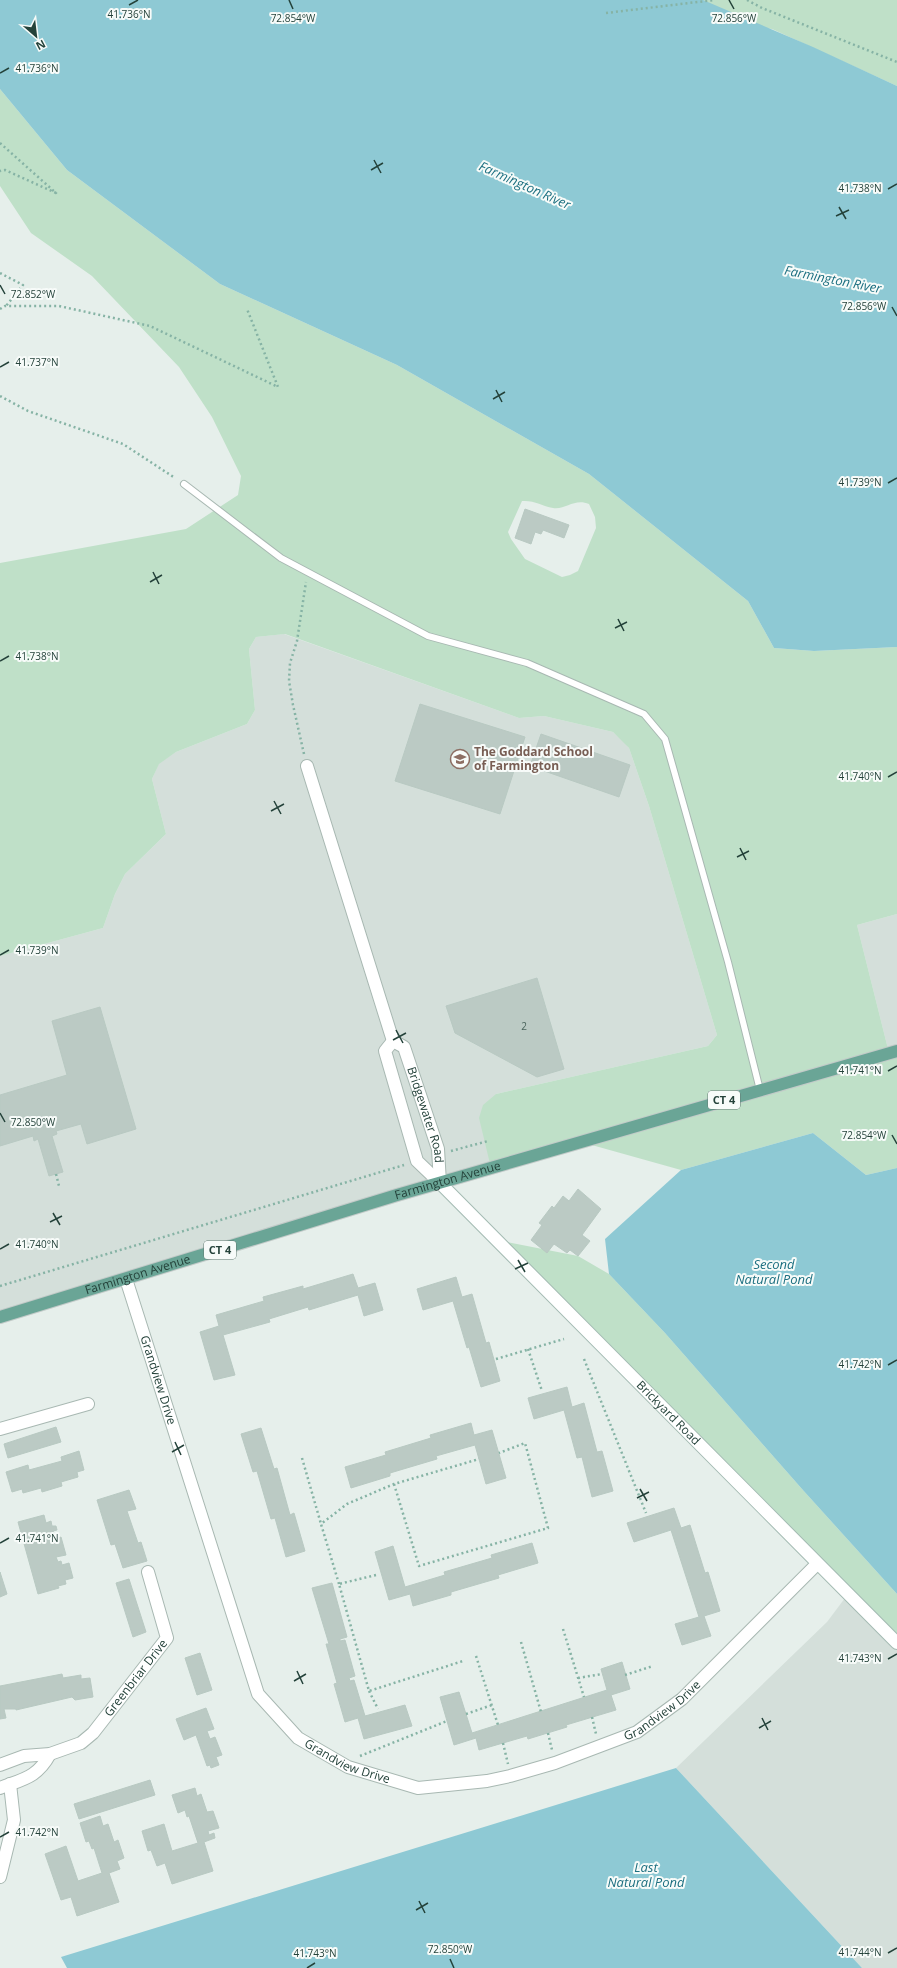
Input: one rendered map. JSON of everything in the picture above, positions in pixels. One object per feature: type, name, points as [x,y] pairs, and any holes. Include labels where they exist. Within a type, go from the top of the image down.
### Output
[{"type":"main road","name":"Farmington Avenue","points":[[0,1317],[440,1183],[897,1051]]},
{"type":"street","name":"Bridgewater Road","points":[[307,766],[393,1041],[404,1047],[438,1149],[440,1183]]},
{"type":"street","name":"Bridgewater Road","points":[[393,1041],[385,1051],[417,1161],[440,1183]]},
{"type":"street","name":"Brickyard Road","points":[[440,1183],[897,1643]]},
{"type":"street","name":"Grandview Drive","points":[[126,1279],[258,1694],[298,1738],[348,1767],[418,1788],[487,1781],[555,1763],[636,1732],[682,1699],[817,1564]]},
{"type":"street","points":[[0,1429],[88,1404]]},
{"type":"street","name":"Greenbriar Drive","points":[[0,1765],[24,1756],[50,1754],[81,1743],[92,1734],[167,1638],[148,1572]]},
{"type":"street","points":[[0,1877],[14,1820],[5,1786],[33,1776],[40,1769],[50,1754]]},
{"type":"lane","points":[[184,484],[282,558],[428,636],[526,663],[644,714],[665,739],[728,962],[760,1090]]},
{"type":"path","points":[[606,13],[714,0]]},
{"type":"path","points":[[747,0],[762,8],[897,62]]},
{"type":"path","points":[[0,144],[56,193],[4,170],[0,171]]},
{"type":"path","points":[[0,273],[23,285],[6,306],[0,309]]},
{"type":"path","points":[[6,306],[59,306],[150,326],[278,387],[247,309]]},
{"type":"path","points":[[0,396],[28,411],[123,444],[184,484]]},
{"type":"path","points":[[307,766],[293,705],[290,681],[290,663],[297,641],[308,572]]},
{"type":"path","points":[[452,1150],[488,1140]]},
{"type":"path","points":[[0,1286],[403,1165]]},
{"type":"path","points":[[56,1174],[60,1186]]},
{"type":"path","points":[[496,1359],[564,1339]]},
{"type":"path","points":[[528,1349],[542,1391]]},
{"type":"path","points":[[584,1359],[646,1513]]},
{"type":"path","points":[[394,1484],[419,1566],[548,1528],[526,1443],[499,1453]]},
{"type":"path","points":[[302,1458],[369,1691],[378,1709]]},
{"type":"path","points":[[321,1524],[348,1504],[394,1484],[479,1459]]},
{"type":"path","points":[[339,1584],[376,1575]]},
{"type":"path","points":[[562,1628],[584,1697]]},
{"type":"path","points":[[521,1642],[541,1712]]},
{"type":"path","points":[[476,1656],[498,1725]]},
{"type":"path","points":[[369,1691],[463,1661]]},
{"type":"path","points":[[626,1675],[653,1666]]},
{"type":"path","points":[[578,1678],[602,1674]]},
{"type":"path","points":[[466,1714],[492,1706]]},
{"type":"path","points":[[342,1763],[447,1721]]},
{"type":"path","points":[[548,1733],[555,1763]]},
{"type":"path","points":[[503,1743],[510,1776]]},
{"type":"shaded area","points":[[284,634],[519,718],[544,716],[613,732],[624,742],[629,748],[649,806],[717,1035],[708,1046],[496,1094],[491,1168],[0,1317],[0,956],[103,928],[115,894],[125,874],[166,834],[152,779],[159,763],[176,752],[247,724],[255,710],[249,649],[256,637]]},
{"type":"shaded area","points":[[897,914],[897,1051],[889,1053],[857,925]]},
{"type":"shaded area","points":[[848,1594],[897,1643],[897,1968],[862,1968],[676,1768],[827,1622]]},
{"type":"green space","points":[[683,0],[897,0],[897,86],[772,29],[739,24]]},
{"type":"green space","points":[[0,89],[67,170],[220,284],[397,365],[589,474],[748,601],[774,648],[814,651],[897,647],[897,914],[857,925],[889,1053],[897,1051],[897,1168],[866,1175],[813,1133],[681,1170],[581,1142],[491,1168],[479,1118],[483,1105],[496,1094],[708,1046],[717,1035],[649,806],[629,748],[613,732],[544,716],[519,718],[285,634],[256,637],[249,649],[255,710],[247,724],[176,752],[159,764],[152,779],[166,834],[125,874],[115,894],[103,928],[0,956],[0,563],[186,529],[238,495],[241,476],[212,417],[179,367],[92,276],[31,233],[0,186]],"holes":[[[522,501],[553,508],[579,502],[589,504],[595,517],[596,528],[578,571],[562,577],[525,559],[508,532]]]},
{"type":"green space","points":[[496,1240],[578,1256],[609,1274],[665,1333],[802,1489],[897,1594],[897,1643]]},
{"type":"water","name":"Farmington River","points":[[0,0],[703,0],[813,47],[897,86],[897,647],[814,651],[774,648],[748,601],[589,474],[397,365],[220,284],[67,170],[0,89]]},
{"type":"water","name":"Second Natural Pond","points":[[813,1133],[866,1175],[897,1168],[897,1594],[802,1489],[665,1333],[609,1274],[605,1239],[681,1170]]},
{"type":"water","name":"Last Natural Pond","points":[[676,1768],[862,1968],[67,1968],[61,1957]]},
{"type":"building","points":[[525,509],[569,525],[564,538],[543,530],[541,534],[535,532],[531,544],[515,538]]},
{"type":"building","name":"The Goddard School of Farmington","points":[[420,704],[525,737],[500,814],[395,781]]},
{"type":"building","points":[[541,734],[630,765],[619,797],[530,766]]},
{"type":"building","points":[[537,978],[564,1069],[537,1077],[455,1033],[446,1006]]},
{"type":"building","points":[[100,1007],[136,1129],[87,1144],[81,1124],[56,1131],[57,1134],[52,1136],[63,1172],[49,1176],[38,1139],[34,1141],[33,1136],[0,1146],[0,1095],[67,1075],[52,1021]]},
{"type":"building","points":[[578,1189],[601,1209],[582,1235],[590,1241],[578,1256],[570,1250],[567,1253],[554,1244],[547,1253],[531,1240],[542,1225],[539,1223],[552,1206],[554,1208],[563,1196],[569,1201]]},
{"type":"building","points":[[353,1274],[358,1288],[375,1283],[383,1310],[364,1316],[358,1295],[309,1310],[308,1307],[269,1319],[270,1322],[223,1335],[235,1375],[214,1380],[200,1332],[219,1326],[216,1315],[264,1301],[263,1297],[303,1286],[303,1289]]},
{"type":"building","points":[[456,1277],[462,1297],[472,1294],[486,1343],[489,1342],[500,1381],[481,1387],[469,1347],[467,1348],[453,1301],[423,1310],[417,1289]]},
{"type":"building","points":[[567,1387],[572,1407],[584,1403],[597,1452],[602,1451],[613,1491],[592,1497],[582,1457],[577,1458],[564,1410],[534,1419],[528,1398]]},
{"type":"building","points":[[471,1423],[474,1435],[492,1430],[506,1478],[486,1484],[475,1445],[436,1456],[437,1459],[390,1473],[390,1476],[351,1488],[345,1467],[386,1455],[385,1452],[431,1438],[430,1435]]},
{"type":"building","points":[[56,1427],[61,1442],[8,1458],[4,1444]]},
{"type":"building","points":[[261,1428],[274,1469],[277,1468],[290,1515],[294,1513],[305,1551],[286,1557],[275,1518],[271,1519],[257,1471],[253,1472],[241,1434]]},
{"type":"building","points":[[79,1451],[84,1470],[77,1472],[78,1477],[61,1482],[62,1486],[42,1492],[41,1488],[23,1493],[22,1489],[12,1492],[6,1472],[28,1465],[29,1470],[62,1461],[61,1457]]},
{"type":"building","points":[[129,1490],[136,1509],[127,1511],[138,1543],[141,1542],[147,1561],[123,1568],[115,1544],[111,1545],[97,1500]]},
{"type":"building","points":[[674,1508],[681,1528],[690,1525],[705,1573],[708,1572],[720,1611],[704,1616],[711,1636],[682,1645],[675,1624],[699,1617],[671,1530],[634,1542],[627,1523]]},
{"type":"building","points":[[44,1515],[46,1523],[51,1521],[52,1526],[56,1526],[57,1530],[53,1531],[56,1539],[61,1537],[66,1555],[56,1557],[58,1562],[61,1561],[62,1565],[69,1563],[73,1578],[65,1580],[66,1584],[58,1586],[59,1588],[38,1594],[18,1522]]},
{"type":"building","points":[[532,1543],[538,1563],[498,1575],[499,1578],[451,1592],[451,1595],[413,1606],[410,1594],[389,1600],[375,1552],[393,1546],[405,1587],[445,1575],[444,1572],[492,1558],[491,1555]]},
{"type":"building","points":[[0,1572],[7,1594],[0,1597]]},
{"type":"building","points":[[129,1579],[146,1632],[133,1637],[116,1583]]},
{"type":"building","points":[[332,1583],[347,1637],[340,1639],[340,1641],[345,1640],[355,1676],[349,1678],[350,1681],[354,1680],[365,1716],[405,1705],[412,1726],[364,1739],[358,1718],[345,1722],[334,1684],[337,1683],[326,1644],[329,1644],[312,1588]]},
{"type":"building","points":[[200,1653],[212,1690],[197,1695],[185,1658]]},
{"type":"building","points":[[622,1662],[630,1689],[611,1695],[616,1710],[566,1725],[567,1727],[528,1739],[527,1736],[479,1750],[476,1738],[454,1745],[440,1697],[459,1692],[472,1733],[607,1690],[601,1669]]},
{"type":"building","points":[[62,1674],[63,1678],[81,1675],[81,1679],[90,1678],[93,1697],[75,1700],[72,1697],[16,1710],[4,1709],[6,1718],[0,1719],[0,1686]]},
{"type":"building","points":[[206,1708],[214,1729],[207,1731],[210,1739],[215,1737],[222,1755],[216,1757],[219,1765],[211,1768],[210,1765],[207,1766],[196,1735],[184,1740],[176,1719]]},
{"type":"building","points":[[150,1780],[155,1795],[79,1819],[74,1804]]},
{"type":"building","points":[[195,1788],[197,1796],[201,1794],[207,1812],[213,1811],[219,1828],[208,1831],[209,1835],[214,1833],[215,1838],[204,1842],[213,1871],[172,1884],[165,1863],[157,1866],[151,1850],[148,1851],[142,1831],[164,1824],[172,1851],[198,1843],[189,1816],[187,1817],[185,1810],[178,1813],[172,1795]]},
{"type":"building","points":[[100,1816],[103,1826],[108,1824],[114,1842],[118,1840],[124,1858],[117,1861],[120,1869],[109,1873],[119,1902],[77,1916],[71,1897],[61,1900],[45,1854],[66,1846],[78,1881],[102,1873],[94,1848],[92,1849],[89,1841],[86,1842],[80,1823]]},
{"type":"place","name":"The Goddard School of Farmington","points":[[460,759]]}]
